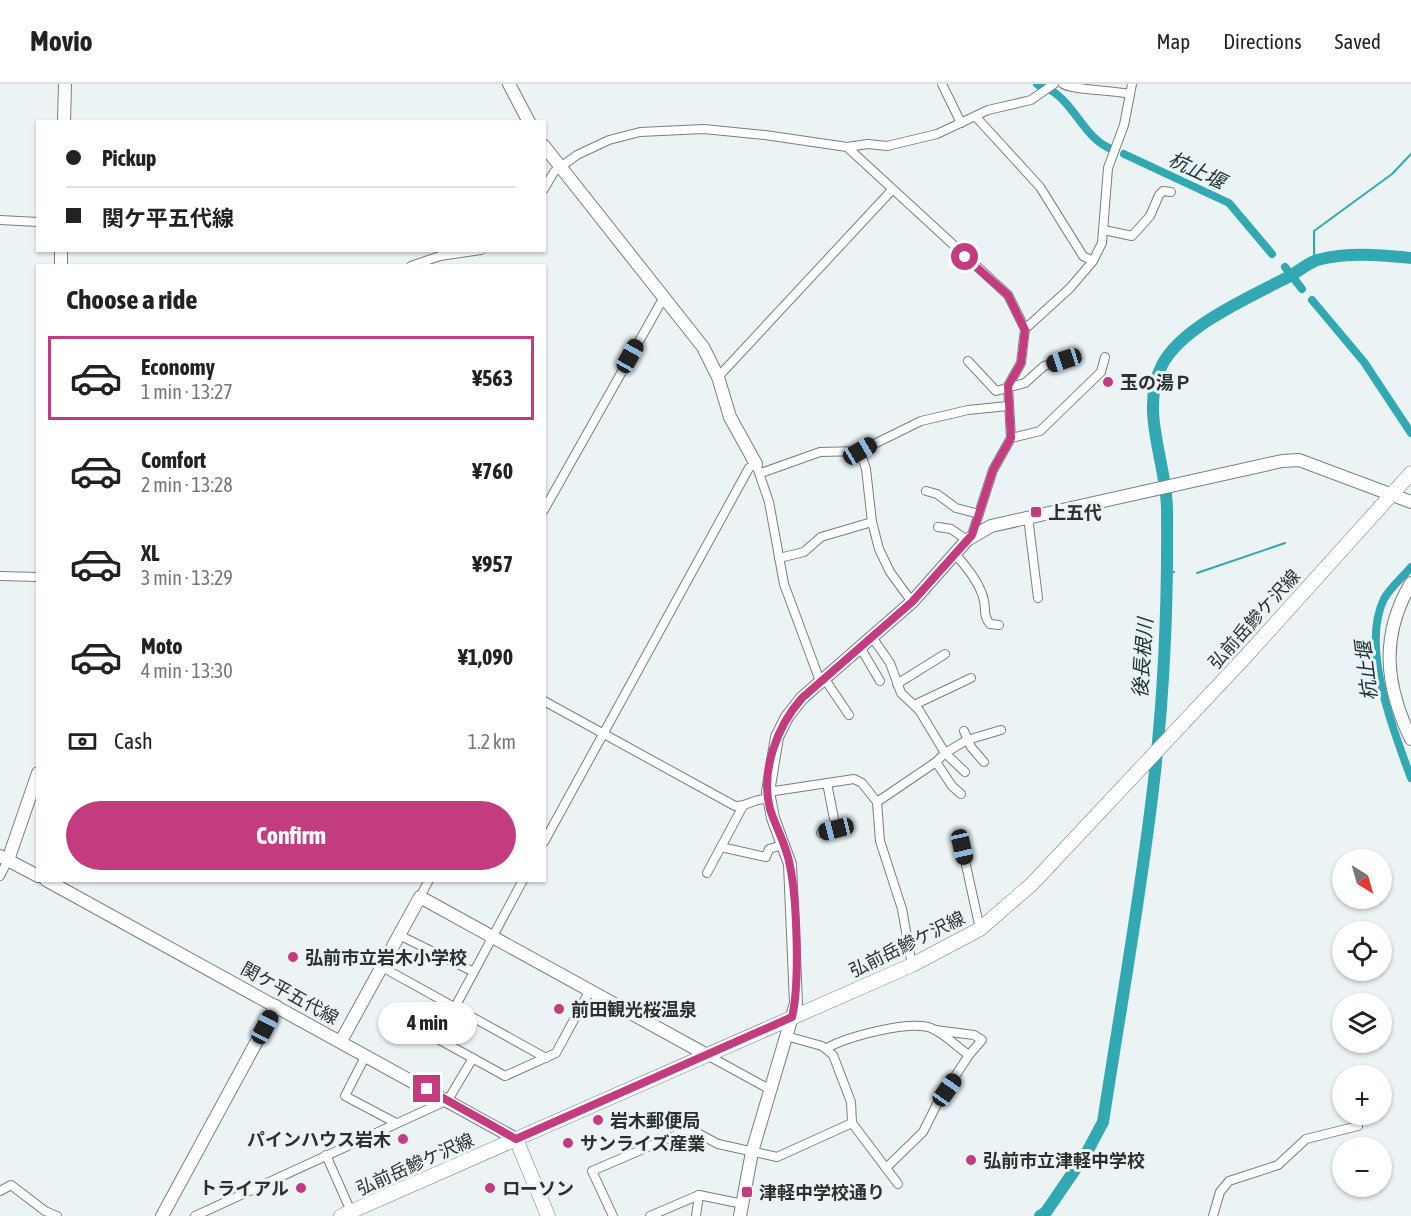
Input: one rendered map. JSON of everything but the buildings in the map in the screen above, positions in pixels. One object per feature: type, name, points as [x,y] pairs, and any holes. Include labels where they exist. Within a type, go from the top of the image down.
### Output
[{"type":"main road","name":"弘前岳鰺ケ沢線","points":[[348,1215],[912,964],[980,929],[1032,884],[1184,722],[1411,473]]},
{"type":"main road","points":[[516,1139],[548,1216]]},
{"type":"street","points":[[64,120],[65,84]]},
{"type":"street","points":[[509,84],[529,120]]},
{"type":"street","points":[[942,84],[961,123]]},
{"type":"street","points":[[546,186],[560,167],[577,155],[609,140],[640,132],[704,129],[847,147],[867,144],[887,146],[917,140],[988,110],[1037,98],[1054,84]]},
{"type":"street","points":[[1063,84],[1069,88],[1108,89],[1129,94]]},
{"type":"street","points":[[1025,330],[1070,288],[1093,261],[1102,243],[1108,168],[1124,125],[1132,84]]},
{"type":"street","points":[[976,117],[1023,165],[1040,187],[1083,256],[1093,261]]},
{"type":"street","points":[[847,147],[1008,295],[1025,330],[1021,363],[1008,386],[1011,438],[993,470],[970,538]]},
{"type":"street","points":[[546,149],[703,347],[718,377],[730,417],[758,469],[784,584],[822,680],[849,715]]},
{"type":"street","points":[[718,377],[892,190]]},
{"type":"street","points":[[1104,230],[1132,236],[1150,216],[1158,195],[1163,191],[1171,192]]},
{"type":"street","points":[[0,220],[36,222]]},
{"type":"street","points":[[417,264],[440,256],[467,252]]},
{"type":"street","points":[[546,506],[663,297]]},
{"type":"street","points":[[1011,438],[1040,431],[1101,372],[1105,357]]},
{"type":"street","points":[[968,361],[996,391],[1025,383],[1044,366],[1064,360]]},
{"type":"street","points":[[546,838],[749,468],[758,469],[820,452],[860,451],[921,421],[968,410],[1008,406]]},
{"type":"street","points":[[860,451],[866,469],[872,522],[879,549],[890,572],[912,602]]},
{"type":"street","points":[[650,1216],[699,1195],[741,1210],[752,1152],[792,1017],[797,987],[790,864],[768,796],[777,737],[794,707],[912,602],[970,538],[991,526],[1028,517],[1299,460],[1411,502]]},
{"type":"street","points":[[926,491],[937,494],[956,508],[979,514]]},
{"type":"street","points":[[1028,517],[1038,598]]},
{"type":"street","points":[[779,558],[804,552],[821,537],[872,522]]},
{"type":"street","points":[[938,527],[951,529],[970,538]]},
{"type":"street","points":[[956,554],[966,566],[984,600],[987,620],[990,624],[999,625]]},
{"type":"street","points":[[0,576],[36,577]]},
{"type":"street","points":[[1411,583],[1400,601],[1388,656],[1389,674],[1402,720],[1411,739]]},
{"type":"street","points":[[872,637],[890,663],[897,684],[914,705],[945,753],[965,772]]},
{"type":"street","points":[[860,647],[880,681]]},
{"type":"street","points":[[897,684],[945,654]]},
{"type":"street","points":[[914,705],[971,678]]},
{"type":"street","points":[[546,702],[735,806],[743,806],[768,796],[854,778],[862,783],[877,802],[880,841],[902,909],[912,964]]},
{"type":"street","points":[[877,802],[936,762],[966,735],[1001,730]]},
{"type":"street","points":[[966,735],[984,762]]},
{"type":"street","points":[[936,762],[952,786],[961,794]]},
{"type":"street","points":[[0,876],[4,858],[36,778]]},
{"type":"street","points":[[821,833],[836,829],[827,783]]},
{"type":"street","points":[[707,873],[743,806]]},
{"type":"street","points":[[720,847],[766,857],[769,849],[783,845]]},
{"type":"street","points":[[962,847],[980,929]]},
{"type":"street","points":[[4,858],[36,875]]},
{"type":"street","name":"関ケ平五代線","points":[[50,882],[516,1139]]},
{"type":"street","points":[[341,1041],[428,882]]},
{"type":"street","points":[[522,882],[438,1039],[505,1076],[556,1053],[590,990]]},
{"type":"street","points":[[420,897],[769,1089]]},
{"type":"street","points":[[399,935],[474,972]]},
{"type":"street","points":[[382,967],[546,1058]]},
{"type":"street","points":[[162,1216],[276,1006]]},
{"type":"street","points":[[827,1048],[880,1030],[924,1027],[974,1035],[982,1040],[969,1055],[937,1104],[923,1132],[886,1168]]},
{"type":"street","points":[[934,1030],[969,1055]]},
{"type":"street","points":[[786,1036],[827,1048],[832,1054],[851,1102],[852,1123],[898,1184]]},
{"type":"street","points":[[366,1055],[345,1096],[396,1123]]},
{"type":"street","points":[[195,1216],[448,1100],[473,1058]]},
{"type":"street","points":[[613,1216],[592,1171],[690,1129],[718,1144],[777,1156],[852,1123]]},
{"type":"street","points":[[1213,1216],[1220,1192],[1229,1181],[1278,1165],[1306,1139],[1358,1126]]},
{"type":"street","points":[[326,1155],[348,1215]]},
{"type":"street","points":[[0,1191],[11,1185],[45,1211],[57,1216]]},
{"type":"street","points":[[696,1216],[699,1195]]},
{"type":"waterway","name":"杭止堰","points":[[1037,84],[1041,87]]},
{"type":"waterway","name":"杭止堰","points":[[1049,89],[1058,95],[1100,143],[1109,148]]},
{"type":"waterway","name":"杭止堰","points":[[1124,154],[1229,203],[1272,254]]},
{"type":"waterway","points":[[1314,261],[1314,231],[1392,174],[1411,154]]},
{"type":"waterway","name":"後長根川","points":[[1040,1216],[1046,1212],[1087,1152],[1103,1122],[1148,831],[1163,685],[1166,615],[1166,492],[1153,419],[1153,400],[1162,365],[1185,337],[1201,325],[1314,261],[1352,255],[1411,258]]},
{"type":"waterway","name":"杭止堰","points":[[1285,267],[1302,289]]},
{"type":"waterway","name":"杭止堰","points":[[1312,300],[1364,362],[1411,433]]},
{"type":"waterway","points":[[1197,573],[1285,543]]},
{"type":"waterway","name":"杭止堰","points":[[1411,567],[1384,599],[1378,619],[1376,641],[1382,689],[1411,778]]},
{"type":"waterway","name":"後長根川","points":[[1168,573],[1174,572]]},
{"type":"place","name":"玉の湯Ｐ","points":[[1108,382]]},
{"type":"place","name":"上五代","points":[[1036,512]]},
{"type":"place","name":"弘前市立岩木小学校","points":[[293,957]]},
{"type":"place","name":"前田観光桜温泉","points":[[559,1009]]},
{"type":"place","name":"岩木郵便局","points":[[598,1120]]},
{"type":"place","name":"パインハウス岩木","points":[[403,1139]]},
{"type":"place","name":"サンライズ産業","points":[[568,1143]]},
{"type":"place","name":"弘前市立津軽中学校","points":[[971,1160]]},
{"type":"place","name":"トライアル","points":[[301,1188]]},
{"type":"place","name":"ローソン","points":[[490,1188]]},
{"type":"place","name":"津軽中学校通り","points":[[747,1192]]},
{"type":"route","points":[[427,1089],[516,1139],[792,1017],[797,987],[790,864],[773,819],[768,792],[777,737],[787,717],[802,698],[912,602],[972,535],[993,470],[1011,438],[1008,386],[1021,363],[1025,330],[1020,315],[1008,295],[965,257]]}]
